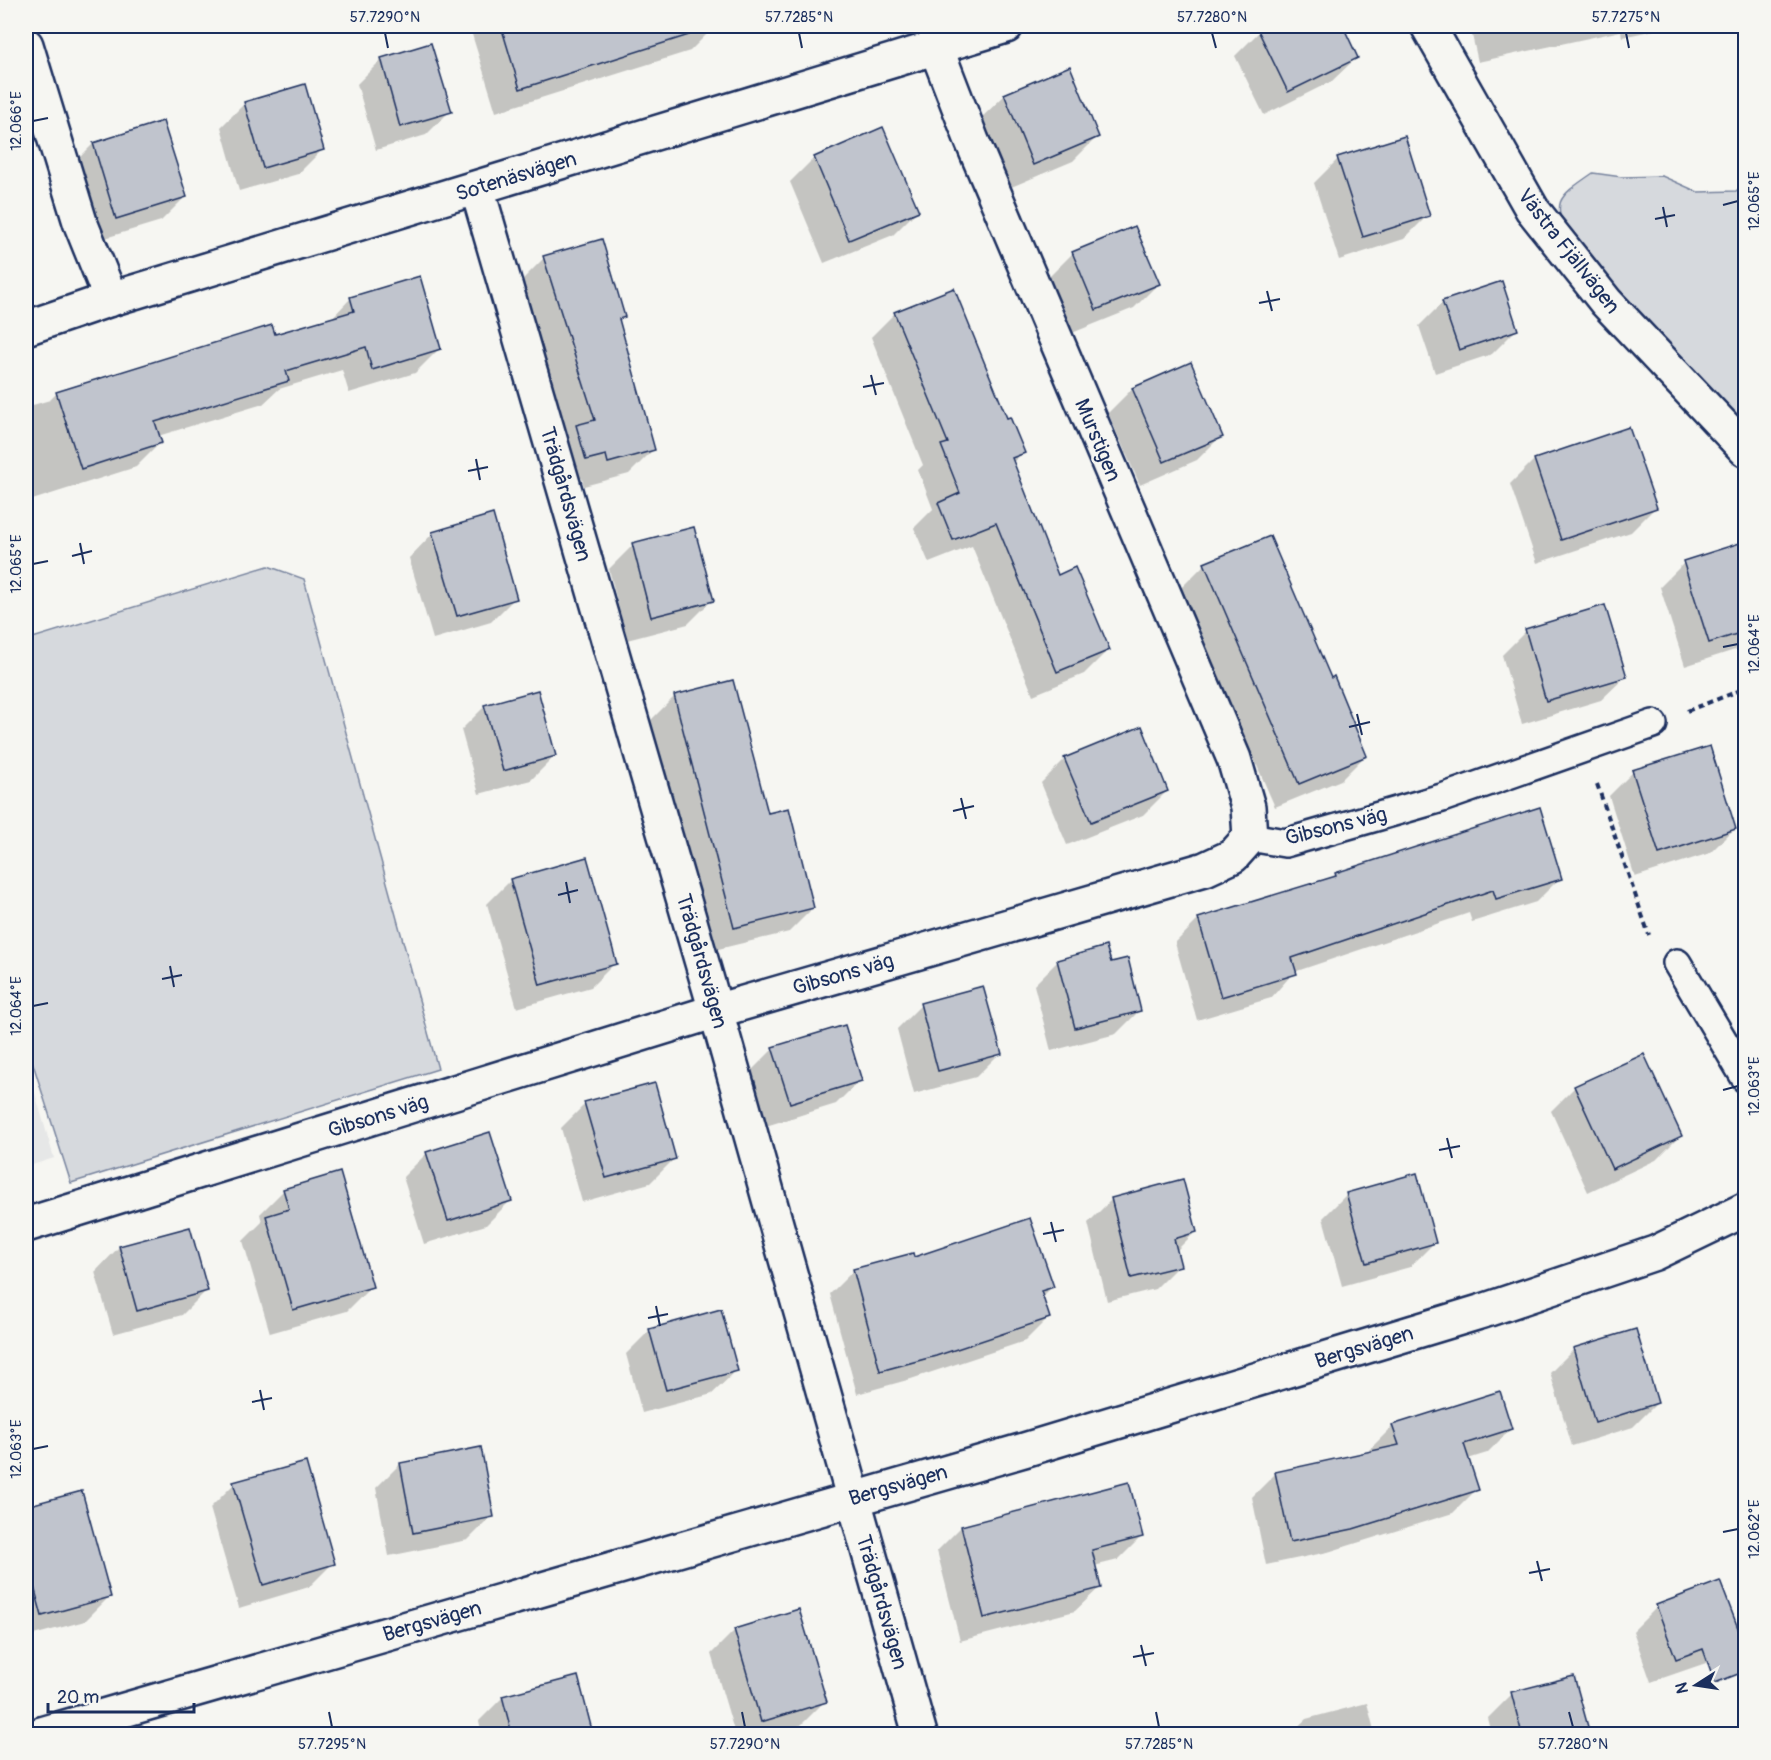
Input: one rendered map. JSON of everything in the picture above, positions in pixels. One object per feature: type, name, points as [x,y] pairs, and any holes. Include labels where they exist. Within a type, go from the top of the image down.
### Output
[{"type":"street","name":"Sotenäsvägen","points":[[26,328],[111,299],[935,45],[1006,26]]},
{"type":"street","name":"Västra Fjällvägen","points":[[1428,26],[1532,209],[1606,302],[1746,450]]},
{"type":"street","points":[[26,45],[80,222],[111,299]]},
{"type":"street","name":"Murstigen","points":[[935,45],[972,141],[1234,759],[1248,807],[1250,837]]},
{"type":"street","name":"Trädgårdsvägen","points":[[477,188],[716,1011],[920,1734]]},
{"type":"street","name":"Gibsons väg","points":[[26,1225],[716,1011],[1205,869],[1233,856],[1250,837]]},
{"type":"street","name":"Bergsvägen","points":[[41,1734],[1024,1450],[1483,1311],[1655,1253],[1746,1209]]},
{"type":"lane","name":"Gibsons väg","points":[[1250,837],[1285,843],[1442,798],[1585,750],[1653,724]]},
{"type":"lane","points":[[1677,963],[1746,1078]]},
{"type":"path","points":[[1653,724],[1746,688]]},
{"type":"path","points":[[1585,750],[1649,937],[1677,963]]},
{"type":"shaded area","points":[[1593,173],[1622,177],[1662,176],[1698,192],[1736,191],[1745,183],[1745,438],[1570,246],[1561,220],[1560,203],[1570,190]]},
{"type":"shaded area","points":[[268,566],[304,579],[438,1069],[71,1183],[26,1042],[26,640]]},
{"type":"shaded area","points":[[26,1062],[54,1158],[26,1167]]},
{"type":"building","points":[[501,26],[688,26],[689,35],[520,89]]},
{"type":"building","points":[[1256,26],[1343,26],[1358,58],[1288,92]]},
{"type":"building","points":[[431,43],[452,112],[400,127],[381,58]]},
{"type":"building","points":[[1070,66],[1099,137],[1033,165],[1004,94]]},
{"type":"building","points":[[305,84],[324,150],[263,168],[244,102]]},
{"type":"building","points":[[163,121],[187,197],[116,219],[93,143]]},
{"type":"building","points":[[883,127],[919,211],[849,240],[814,157]]},
{"type":"building","points":[[1405,136],[1430,216],[1363,237],[1337,157]]},
{"type":"building","points":[[1135,226],[1160,284],[1096,310],[1072,252]]},
{"type":"building","points":[[602,239],[625,317],[619,319],[655,450],[608,463],[606,455],[586,460],[576,425],[595,420],[543,256]]},
{"type":"building","points":[[420,276],[441,349],[372,370],[366,347],[286,371],[289,381],[155,422],[162,443],[81,469],[56,392],[272,325],[275,334],[354,311],[350,297]]},
{"type":"building","points":[[1502,281],[1518,330],[1459,350],[1442,301]]},
{"type":"building","points":[[954,288],[1007,418],[1010,417],[1025,453],[1012,458],[1058,575],[1075,567],[1110,650],[1057,672],[996,523],[953,540],[938,503],[960,493],[941,445],[948,443],[894,312]]},
{"type":"building","points":[[1191,362],[1223,437],[1164,462],[1132,388]]},
{"type":"building","points":[[1629,427],[1657,508],[1561,540],[1534,459]]},
{"type":"building","points":[[493,514],[517,599],[457,616],[432,532]]},
{"type":"building","points":[[694,527],[714,601],[651,617],[632,543]]},
{"type":"building","points":[[1270,536],[1331,678],[1334,676],[1367,756],[1299,784],[1204,563]]},
{"type":"building","points":[[1746,541],[1746,631],[1709,643],[1683,561]]},
{"type":"building","points":[[1605,605],[1627,677],[1546,701],[1525,629]]},
{"type":"building","points":[[733,680],[768,813],[789,808],[814,908],[734,928],[674,695]]},
{"type":"building","points":[[538,690],[556,756],[503,771],[484,705]]},
{"type":"building","points":[[1142,726],[1168,791],[1091,822],[1064,758]]},
{"type":"building","points":[[1710,746],[1736,829],[1659,854],[1632,770]]},
{"type":"building","points":[[1540,807],[1562,879],[1496,899],[1493,890],[1292,958],[1297,974],[1221,997],[1198,918],[1336,876],[1335,873]]},
{"type":"building","points":[[587,857],[617,964],[540,985],[510,879]]},
{"type":"building","points":[[1106,946],[1111,962],[1128,958],[1141,1011],[1075,1028],[1057,960]]},
{"type":"building","points":[[983,986],[1002,1054],[938,1071],[920,1003]]},
{"type":"building","points":[[845,1025],[862,1081],[790,1103],[772,1047]]},
{"type":"building","points":[[1644,1054],[1682,1136],[1612,1169],[1574,1086]]},
{"type":"building","points":[[655,1083],[676,1159],[606,1178],[584,1102]]},
{"type":"building","points":[[490,1132],[512,1201],[448,1221],[426,1152]]},
{"type":"building","points":[[340,1172],[373,1287],[293,1310],[266,1216],[289,1209],[283,1189]]},
{"type":"building","points":[[1417,1173],[1436,1243],[1366,1263],[1346,1193]]},
{"type":"building","points":[[1183,1179],[1197,1232],[1174,1239],[1181,1266],[1131,1278],[1111,1198]]},
{"type":"building","points":[[1030,1218],[1054,1287],[1041,1291],[1050,1318],[936,1356],[880,1371],[853,1269],[913,1253],[914,1257]]},
{"type":"building","points":[[190,1227],[208,1291],[137,1311],[119,1246]]},
{"type":"building","points":[[721,1309],[738,1371],[666,1390],[649,1329]]},
{"type":"building","points":[[1636,1329],[1658,1403],[1595,1423],[1573,1348]]},
{"type":"building","points":[[1500,1391],[1512,1429],[1464,1444],[1479,1490],[1353,1529],[1290,1542],[1275,1472],[1399,1445],[1392,1425]]},
{"type":"building","points":[[481,1447],[494,1517],[413,1533],[400,1463]]},
{"type":"building","points":[[306,1462],[335,1564],[263,1585],[233,1482]]},
{"type":"building","points":[[1129,1482],[1143,1537],[1092,1550],[1101,1588],[984,1618],[961,1526]]},
{"type":"building","points":[[82,1491],[111,1597],[42,1616],[26,1557],[26,1506]]},
{"type":"building","points":[[1720,1581],[1746,1649],[1746,1671],[1715,1683],[1703,1649],[1676,1659],[1656,1605]]},
{"type":"building","points":[[799,1609],[827,1702],[761,1722],[734,1629]]},
{"type":"building","points":[[578,1676],[593,1734],[512,1734],[502,1696]]},
{"type":"building","points":[[1574,1676],[1590,1734],[1522,1734],[1511,1692]]}]
